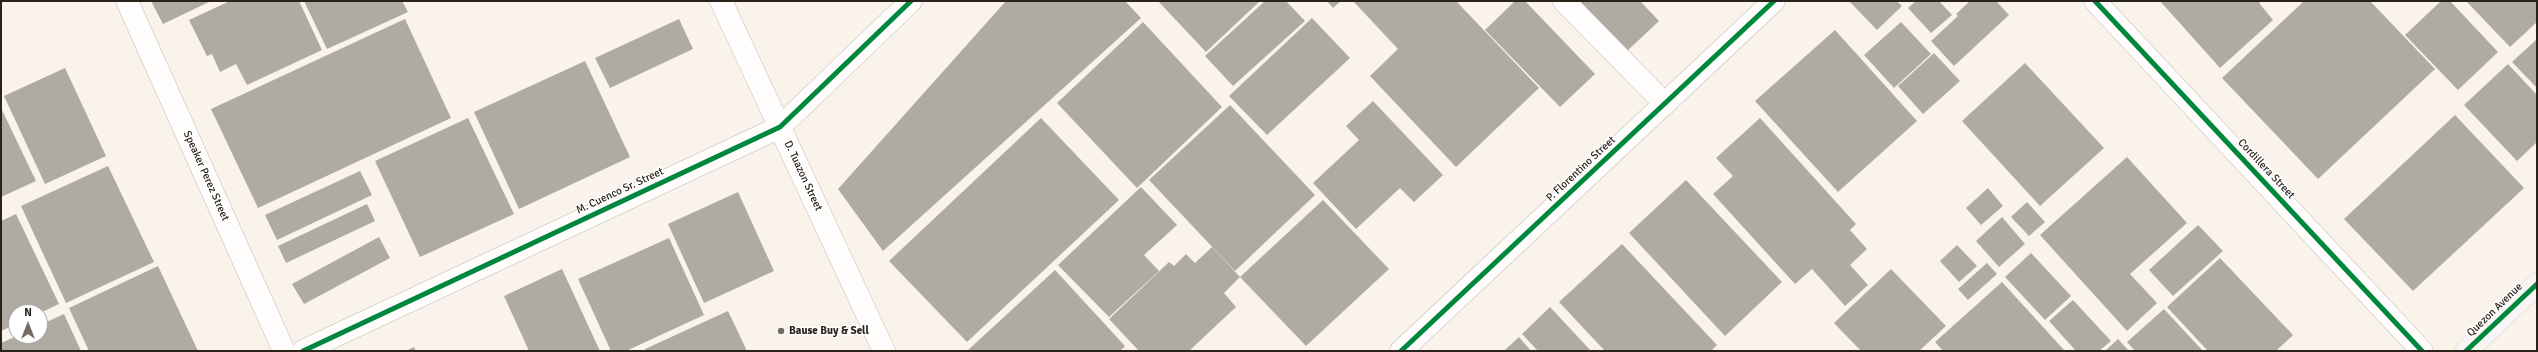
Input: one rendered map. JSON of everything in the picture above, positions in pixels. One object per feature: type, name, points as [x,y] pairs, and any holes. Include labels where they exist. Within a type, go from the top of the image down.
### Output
[{"type":"main road","name":"Quezon Avenue","points":[[2466,351],[2537,284]]},
{"type":"street","name":"Speaker Perez Street","points":[[127,1],[284,351]]},
{"type":"street","name":"D. Tuazon Street","points":[[721,1],[884,351]]},
{"type":"street","name":"M. Cuenco Sr. Street","points":[[303,351],[780,127],[911,1]]},
{"type":"street","points":[[1564,1],[1665,104]]},
{"type":"street","name":"P. Florentino Street","points":[[1402,351],[1774,1]]},
{"type":"street","name":"Cordillera Street","points":[[2095,1],[2422,351]]},
{"type":"building","points":[[151,1],[211,1],[163,24]]},
{"type":"building","points":[[230,1],[299,1],[322,50],[247,85],[236,64],[220,72],[212,54],[207,56],[189,20]]},
{"type":"building","points":[[304,1],[402,1],[408,12],[327,49]]},
{"type":"building","points":[[1006,1],[1125,1],[1141,18],[883,251],[838,189]]},
{"type":"building","points":[[1158,1],[1260,1],[1206,52]]},
{"type":"building","points":[[1265,1],[1286,1],[1305,21],[1233,86],[1205,56]]},
{"type":"building","points":[[1327,1],[1341,1],[1333,8]]},
{"type":"building","points":[[1353,1],[1456,1],[1539,88],[1456,167],[1370,76],[1398,49]]},
{"type":"building","points":[[1515,1],[1525,1],[1595,74],[1560,107],[1485,30]]},
{"type":"building","points":[[1575,1],[1640,1],[1659,21],[1625,53]]},
{"type":"building","points":[[1849,1],[1897,1],[1902,6],[1877,30]]},
{"type":"building","points":[[1916,1],[1939,1],[1952,15],[1931,33],[1908,8]]},
{"type":"building","points":[[1970,1],[1996,1],[2009,15],[1954,66],[1931,41],[1958,16],[1956,14]]},
{"type":"building","points":[[2160,1],[2261,1],[2259,3],[2273,20],[2220,68]]},
{"type":"building","points":[[2304,1],[2370,1],[2435,69],[2318,179],[2222,78]]},
{"type":"building","points":[[2441,1],[2450,1],[2498,52],[2458,90],[2405,35]]},
{"type":"building","points":[[2466,1],[2537,1],[2537,22],[2510,47]]},
{"type":"building","points":[[1312,18],[1350,58],[1267,135],[1229,96]]},
{"type":"building","points":[[405,19],[451,118],[258,208],[211,109]]},
{"type":"building","points":[[679,19],[693,49],[610,88],[595,58]]},
{"type":"building","points":[[1143,22],[1222,107],[1137,188],[1057,103]]},
{"type":"building","points":[[1901,22],[1931,54],[1894,88],[1864,55]]},
{"type":"building","points":[[1835,30],[1917,121],[1838,192],[1755,101]]},
{"type":"building","points":[[2537,39],[2537,88],[2512,62]]},
{"type":"building","points":[[1934,53],[1960,81],[1923,114],[1898,86]]},
{"type":"building","points":[[585,61],[630,157],[519,209],[474,112]]},
{"type":"building","points":[[2025,63],[2104,148],[2040,206],[1962,121]]},
{"type":"building","points":[[2508,64],[2537,95],[2537,142],[2517,161],[2464,105]]},
{"type":"building","points":[[65,68],[106,156],[45,184],[4,96]]},
{"type":"building","points":[[1373,101],[1443,175],[1414,202],[1400,188],[1356,229],[1313,183],[1359,140],[1346,126]]},
{"type":"building","points":[[1230,105],[1315,195],[1235,271],[1149,180]]},
{"type":"building","points":[[1,108],[36,181],[1,197]]},
{"type":"building","points":[[2455,115],[2524,188],[2413,291],[2344,219]]},
{"type":"building","points":[[468,118],[514,214],[420,257],[375,161]]},
{"type":"building","points":[[1041,118],[1119,200],[967,342],[889,261]]},
{"type":"building","points":[[1760,118],[1856,224],[1850,230],[1867,249],[1850,265],[1868,285],[1845,306],[1812,269],[1795,284],[1713,194],[1733,176],[1716,158]]},
{"type":"building","points":[[2127,157],[2187,223],[2130,274],[2157,303],[2127,331],[2040,235]]},
{"type":"building","points":[[108,166],[154,262],[66,303],[21,206]]},
{"type":"building","points":[[360,171],[372,195],[277,240],[265,215]]},
{"type":"building","points":[[1686,180],[1782,282],[1725,336],[1629,233]]},
{"type":"building","points":[[1141,187],[1177,225],[1144,255],[1159,271],[1109,317],[1058,265]]},
{"type":"building","points":[[1988,188],[2003,206],[1981,225],[1966,208]]},
{"type":"building","points":[[738,192],[774,271],[704,303],[668,224]]},
{"type":"building","points":[[1323,200],[1389,269],[1306,346],[1240,277]]},
{"type":"building","points":[[2027,202],[2045,222],[2029,236],[2011,217]]},
{"type":"building","points":[[367,204],[375,221],[286,263],[278,246]]},
{"type":"building","points":[[16,214],[59,304],[48,309],[48,304],[8,304],[8,328],[1,331],[1,221]]},
{"type":"building","points":[[2002,217],[2025,244],[1999,267],[1976,241]]},
{"type":"building","points":[[2198,225],[2223,251],[2173,296],[2149,270]]},
{"type":"building","points":[[379,237],[390,258],[304,304],[292,284]]},
{"type":"building","points":[[669,238],[704,315],[626,351],[611,351],[578,279]]},
{"type":"building","points":[[1622,244],[1717,345],[1711,351],[1605,351],[1559,302]]},
{"type":"building","points":[[1957,245],[1977,266],[1959,282],[1940,261]]},
{"type":"building","points":[[1212,247],[1240,277],[1224,293],[1236,307],[1189,351],[1139,351],[1109,319],[1169,262],[1174,266],[1186,254],[1195,263]]},
{"type":"building","points":[[2031,253],[2071,296],[2045,320],[2005,277]]},
{"type":"building","points":[[2220,258],[2293,335],[2276,351],[2208,351],[2167,307]]},
{"type":"building","points":[[1987,263],[1997,274],[1968,300],[1958,289]]},
{"type":"building","points":[[158,266],[198,351],[89,351],[69,308]]},
{"type":"building","points":[[562,269],[600,351],[529,351],[504,296]]},
{"type":"building","points":[[1891,269],[1946,326],[1919,351],[1861,351],[1834,323]]},
{"type":"building","points":[[1055,270],[1125,346],[1120,351],[967,351]]},
{"type":"building","points":[[2002,282],[2065,351],[1943,351],[1935,342]]},
{"type":"building","points":[[2073,300],[2111,341],[2099,351],[2076,351],[2049,321]]},
{"type":"building","points":[[1550,307],[1591,351],[1538,351],[1522,334]]},
{"type":"building","points":[[2164,309],[2203,351],[2135,351],[2127,342]]},
{"type":"building","points":[[728,311],[747,351],[646,351],[645,349]]},
{"type":"building","points":[[64,314],[81,351],[1,351],[1,343],[8,340],[8,344],[48,344],[48,321]]},
{"type":"building","points":[[1519,337],[1531,351],[1504,351]]},
{"type":"building","points":[[2118,339],[2129,351],[2105,351]]},
{"type":"building","points":[[414,347],[416,351],[406,351]]},
{"type":"cycle path","points":[[303,351],[780,127],[911,1]]},
{"type":"cycle path","points":[[1401,351],[1774,1]]},
{"type":"cycle path","points":[[2095,1],[2422,351]]},
{"type":"cycle path","points":[[2466,351],[2537,284]]},
{"type":"place","name":"Bause Buy & Sell","points":[[781,331]]}]
